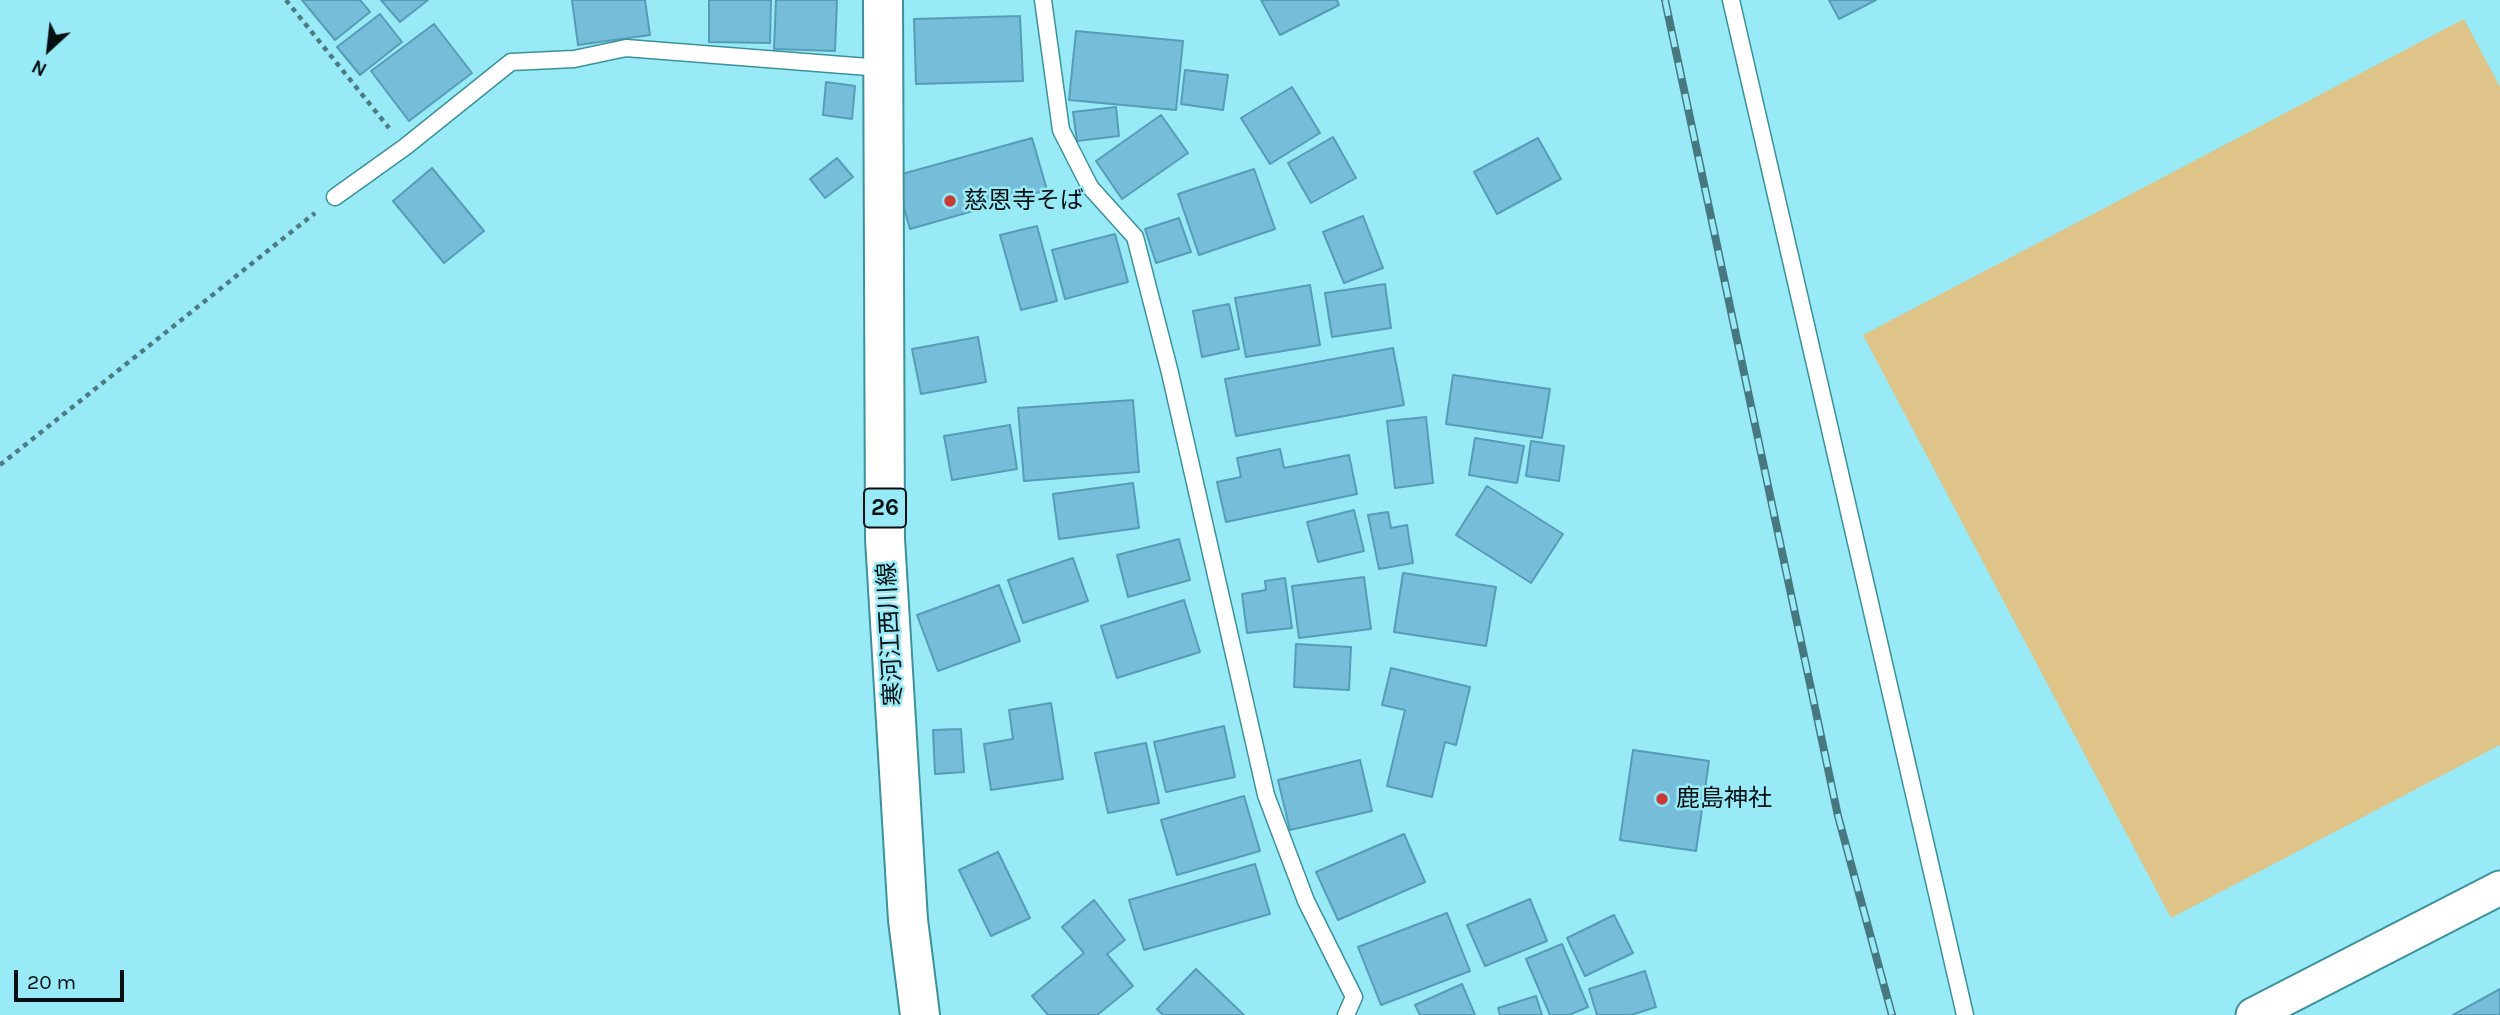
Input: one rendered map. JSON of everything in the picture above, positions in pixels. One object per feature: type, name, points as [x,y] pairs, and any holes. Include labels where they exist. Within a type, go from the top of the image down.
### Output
[{"type":"main road","name":"寒河江西川線","points":[[883,0],[881,68],[885,539],[908,920],[920,1015]]},
{"type":"street","points":[[2253,1015],[2500,888]]},
{"type":"lane","points":[[1044,0],[1061,130],[1090,187],[1135,237],[1170,373],[1266,795],[1306,901],[1354,997],[1346,1015]]},
{"type":"lane","points":[[1731,0],[1965,1015]]},
{"type":"lane","points":[[335,197],[405,147],[511,62],[574,59],[626,48],[881,68]]},
{"type":"path","points":[[286,0],[405,147]]},
{"type":"path","points":[[0,465],[335,197]]},
{"type":"shaded area","points":[[2464,19],[2500,87],[2500,745],[2171,918],[1863,335]]},
{"type":"building","points":[[302,0],[360,0],[370,12],[335,40]]},
{"type":"building","points":[[381,0],[428,0],[400,22]]},
{"type":"building","points":[[572,0],[645,0],[650,35],[578,45]]},
{"type":"building","points":[[709,0],[771,0],[770,43],[709,42]]},
{"type":"building","points":[[776,0],[837,0],[835,51],[774,49]]},
{"type":"building","points":[[1261,0],[1337,0],[1339,5],[1280,35]]},
{"type":"building","points":[[1829,0],[1876,0],[1839,19]]},
{"type":"building","points":[[380,14],[402,42],[360,75],[337,47]]},
{"type":"building","points":[[1020,16],[1023,81],[916,84],[914,19]]},
{"type":"building","points":[[434,24],[472,73],[409,121],[371,71]]},
{"type":"building","points":[[1076,31],[1183,41],[1176,110],[1069,100]]},
{"type":"building","points":[[1185,70],[1228,75],[1223,110],[1181,104]]},
{"type":"building","points":[[826,82],[855,86],[852,119],[823,115]]},
{"type":"building","points":[[1292,87],[1320,133],[1270,164],[1241,118]]},
{"type":"building","points":[[1116,107],[1119,136],[1077,141],[1073,112]]},
{"type":"building","points":[[1161,115],[1188,153],[1122,199],[1096,161]]},
{"type":"building","points":[[1333,137],[1356,178],[1311,203],[1288,163]]},
{"type":"building","points":[[1032,138],[1047,190],[910,229],[895,176]]},
{"type":"building","points":[[1538,138],[1561,179],[1497,214],[1474,172]]},
{"type":"building","points":[[837,158],[853,177],[825,198],[810,179]]},
{"type":"building","points":[[432,168],[484,231],[444,263],[393,201]]},
{"type":"building","points":[[1254,169],[1275,229],[1199,255],[1178,194]]},
{"type":"building","points":[[1363,216],[1383,268],[1344,283],[1323,232]]},
{"type":"building","points":[[1179,218],[1191,252],[1156,263],[1145,229]]},
{"type":"building","points":[[1037,226],[1057,301],[1021,310],[1000,235]]},
{"type":"building","points":[[1115,234],[1128,282],[1065,299],[1052,250]]},
{"type":"building","points":[[1385,284],[1391,328],[1332,337],[1325,293]]},
{"type":"building","points":[[1310,285],[1320,345],[1246,357],[1235,298]]},
{"type":"building","points":[[1229,304],[1239,349],[1202,357],[1193,311]]},
{"type":"building","points":[[978,337],[986,382],[921,394],[912,349]]},
{"type":"building","points":[[1393,348],[1404,405],[1236,436],[1225,379]]},
{"type":"building","points":[[1453,375],[1550,389],[1542,438],[1446,424]]},
{"type":"building","points":[[1133,400],[1139,472],[1024,481],[1018,408]]},
{"type":"building","points":[[1426,417],[1433,483],[1395,488],[1387,421]]},
{"type":"building","points":[[1010,425],[1017,469],[952,480],[944,436]]},
{"type":"building","points":[[1475,438],[1524,446],[1517,483],[1469,475]]},
{"type":"building","points":[[1531,441],[1564,446],[1559,481],[1526,476]]},
{"type":"building","points":[[1280,449],[1284,468],[1349,455],[1357,494],[1226,522],[1217,482],[1241,477],[1237,458]]},
{"type":"building","points":[[1133,483],[1139,528],[1059,539],[1053,494]]},
{"type":"building","points":[[1487,486],[1563,534],[1531,583],[1456,535]]},
{"type":"building","points":[[1354,510],[1364,551],[1318,562],[1307,522]]},
{"type":"building","points":[[1388,512],[1391,528],[1407,525],[1413,563],[1379,569],[1368,515]]},
{"type":"building","points":[[1179,539],[1190,580],[1128,597],[1117,555]]},
{"type":"building","points":[[1073,558],[1088,601],[1023,623],[1008,580]]},
{"type":"building","points":[[1403,573],[1496,587],[1486,646],[1394,632]]},
{"type":"building","points":[[1364,577],[1371,629],[1299,638],[1292,586]]},
{"type":"building","points":[[1285,578],[1292,628],[1247,633],[1242,594],[1266,590],[1265,581]]},
{"type":"building","points":[[999,585],[1020,641],[938,671],[917,615]]},
{"type":"building","points":[[1184,600],[1200,652],[1117,678],[1101,626]]},
{"type":"building","points":[[1296,644],[1351,647],[1349,690],[1294,687]]},
{"type":"building","points":[[1391,668],[1470,687],[1456,745],[1445,742],[1432,797],[1387,786],[1405,710],[1382,705]]},
{"type":"building","points":[[1051,703],[1063,779],[991,790],[984,744],[1013,739],[1009,710]]},
{"type":"building","points":[[1224,726],[1235,777],[1166,792],[1154,742]]},
{"type":"building","points":[[961,729],[964,772],[935,774],[933,730]]},
{"type":"building","points":[[1146,743],[1159,803],[1108,813],[1095,753]]},
{"type":"building","points":[[1633,750],[1709,761],[1696,851],[1620,840]]},
{"type":"building","points":[[1360,760],[1372,811],[1290,830],[1278,780]]},
{"type":"building","points":[[1244,796],[1260,851],[1177,875],[1161,820]]},
{"type":"building","points":[[1404,834],[1425,882],[1338,920],[1316,872]]},
{"type":"building","points":[[998,852],[1030,918],[991,936],[959,870]]},
{"type":"building","points":[[1255,864],[1270,914],[1144,950],[1129,900]]},
{"type":"building","points":[[1530,899],[1547,941],[1485,966],[1467,925]]},
{"type":"building","points":[[1094,900],[1125,940],[1107,954],[1133,986],[1097,1015],[1048,1015],[1032,996],[1084,953],[1062,927]]},
{"type":"building","points":[[1447,913],[1470,971],[1381,1005],[1358,947]]},
{"type":"building","points":[[1614,915],[1633,953],[1585,976],[1567,938]]},
{"type":"building","points":[[1562,944],[1588,1007],[1569,1015],[1550,1015],[1526,959]]},
{"type":"building","points":[[1196,969],[1244,1015],[1163,1015],[1157,1009]]},
{"type":"building","points":[[1645,971],[1656,1007],[1631,1015],[1597,1015],[1589,989]]},
{"type":"building","points":[[1462,984],[1475,1015],[1420,1015],[1415,1005]]},
{"type":"building","points":[[2500,989],[2500,1015],[2453,1015]]},
{"type":"building","points":[[1536,996],[1542,1015],[1500,1015],[1498,1008]]},
{"type":"railway","points":[[1665,0],[1838,816],[1892,1015]]},
{"type":"place","name":"慈恩寺そば","points":[[950,201]]},
{"type":"place","name":"鹿島神社","points":[[1662,799]]}]
